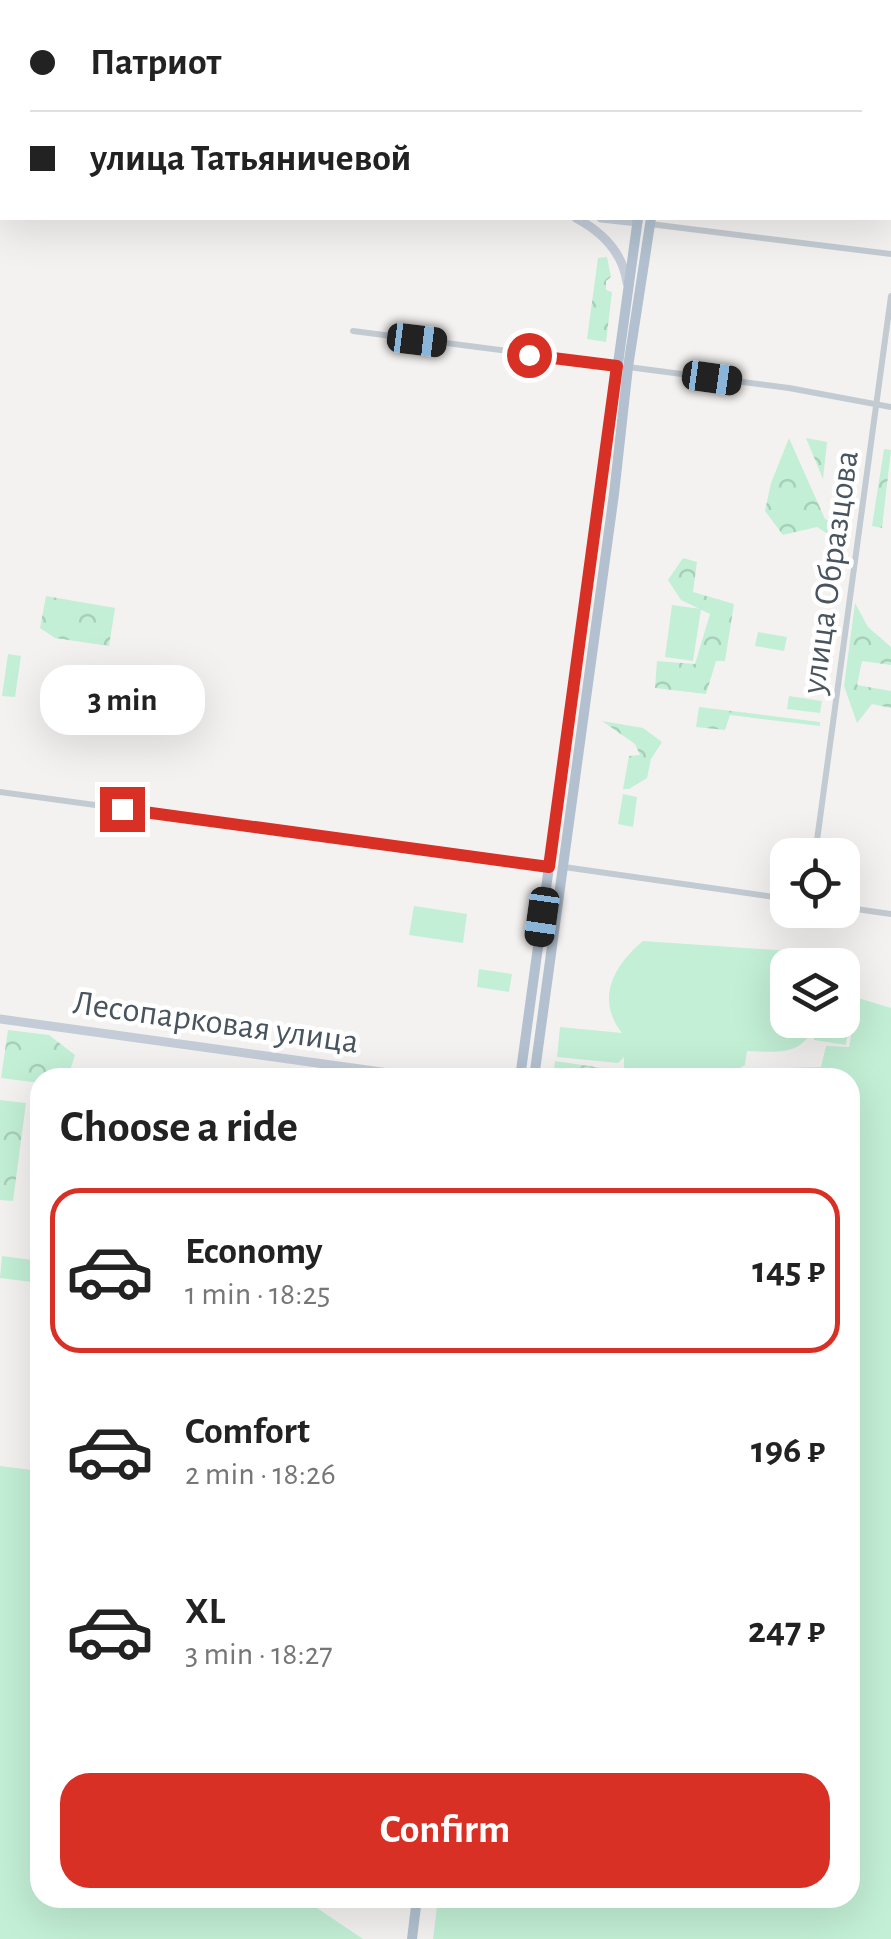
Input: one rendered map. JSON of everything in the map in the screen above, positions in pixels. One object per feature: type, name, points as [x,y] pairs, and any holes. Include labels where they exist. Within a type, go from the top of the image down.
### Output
[{"type":"main road","points":[[579,220],[610,244],[620,258],[628,287]]},
{"type":"main road","points":[[521,1068],[623,366],[651,221],[638,220],[628,287],[623,366],[612,509],[535,1068]]},
{"type":"main road","points":[[549,867],[562,867]]},
{"type":"main road","name":"Лесопарковая улица","points":[[0,1019],[339,1068]]},
{"type":"main road","points":[[412,1939],[416,1908]]},
{"type":"street","points":[[651,221],[891,254]]},
{"type":"street","name":"улица Образцова","points":[[817,838],[891,296]]},
{"type":"street","points":[[353,332],[790,388],[891,406]]},
{"type":"street","points":[[0,792],[549,867]]},
{"type":"street","points":[[562,867],[770,896]]},
{"type":"street","points":[[860,910],[891,914]]},
{"type":"green space","points":[[607,257],[611,277],[606,281],[606,290],[612,292],[606,342],[587,339],[598,258]]},
{"type":"green space","points":[[789,438],[825,519],[850,528],[845,545],[817,527],[783,535],[765,511],[771,483]]},
{"type":"green space","points":[[806,438],[827,442],[823,479]]},
{"type":"green space","points":[[884,449],[891,450],[882,528],[872,526]]},
{"type":"green space","points":[[683,558],[697,562],[693,592],[734,604],[725,661],[716,661],[706,694],[655,688],[657,661],[695,664],[710,614],[681,600],[668,580]]},
{"type":"green space","points":[[46,596],[115,608],[109,646],[55,638],[40,628]]},
{"type":"green space","points":[[855,603],[868,627],[891,647],[891,665],[862,661],[857,685],[891,691],[891,708],[872,704],[857,723],[844,686]]},
{"type":"green space","points":[[672,605],[701,609],[693,661],[665,657]]},
{"type":"green space","points":[[758,632],[787,637],[784,651],[755,646]]},
{"type":"green space","points":[[8,654],[21,656],[15,697],[2,696]]},
{"type":"green space","points":[[789,696],[822,701],[820,713],[787,709]]},
{"type":"green space","points":[[699,707],[820,722],[820,726],[730,715],[725,730],[696,727]]},
{"type":"green space","points":[[602,721],[643,728],[662,742],[651,759],[647,778],[629,789],[623,789],[629,756],[640,755],[635,744]]},
{"type":"green space","points":[[623,794],[637,797],[633,827],[618,824]]},
{"type":"green space","points":[[414,906],[467,914],[463,943],[409,935]]},
{"type":"green space","points":[[643,941],[770,950],[770,1038],[807,1038],[789,1050],[747,1051],[745,1065],[740,1068],[624,1068],[624,1057],[618,1063],[557,1057],[560,1027],[622,1033],[614,1020],[609,995],[624,961]]},
{"type":"green space","points":[[479,969],[512,974],[509,992],[477,987]]},
{"type":"green space","points":[[860,999],[891,1008],[891,1939],[433,1939],[437,1908],[860,1908],[860,1068],[788,1068],[821,1067],[826,1046],[849,1047],[851,1038],[860,1038]]},
{"type":"green space","points":[[8,1030],[49,1035],[75,1055],[71,1068],[30,1068],[30,1082],[1,1078]]},
{"type":"green space","points":[[814,1038],[847,1038],[846,1045]]},
{"type":"green space","points":[[555,1061],[603,1068],[554,1068]]},
{"type":"green space","points":[[0,1100],[26,1103],[13,1201],[0,1200]]},
{"type":"green space","points":[[2,1256],[30,1260],[30,1282],[0,1278]]},
{"type":"green space","points":[[0,1466],[30,1470],[30,1908],[317,1908],[363,1939],[0,1939]]},
{"type":"route","points":[[122,809],[549,867],[617,366],[529,355]]}]
